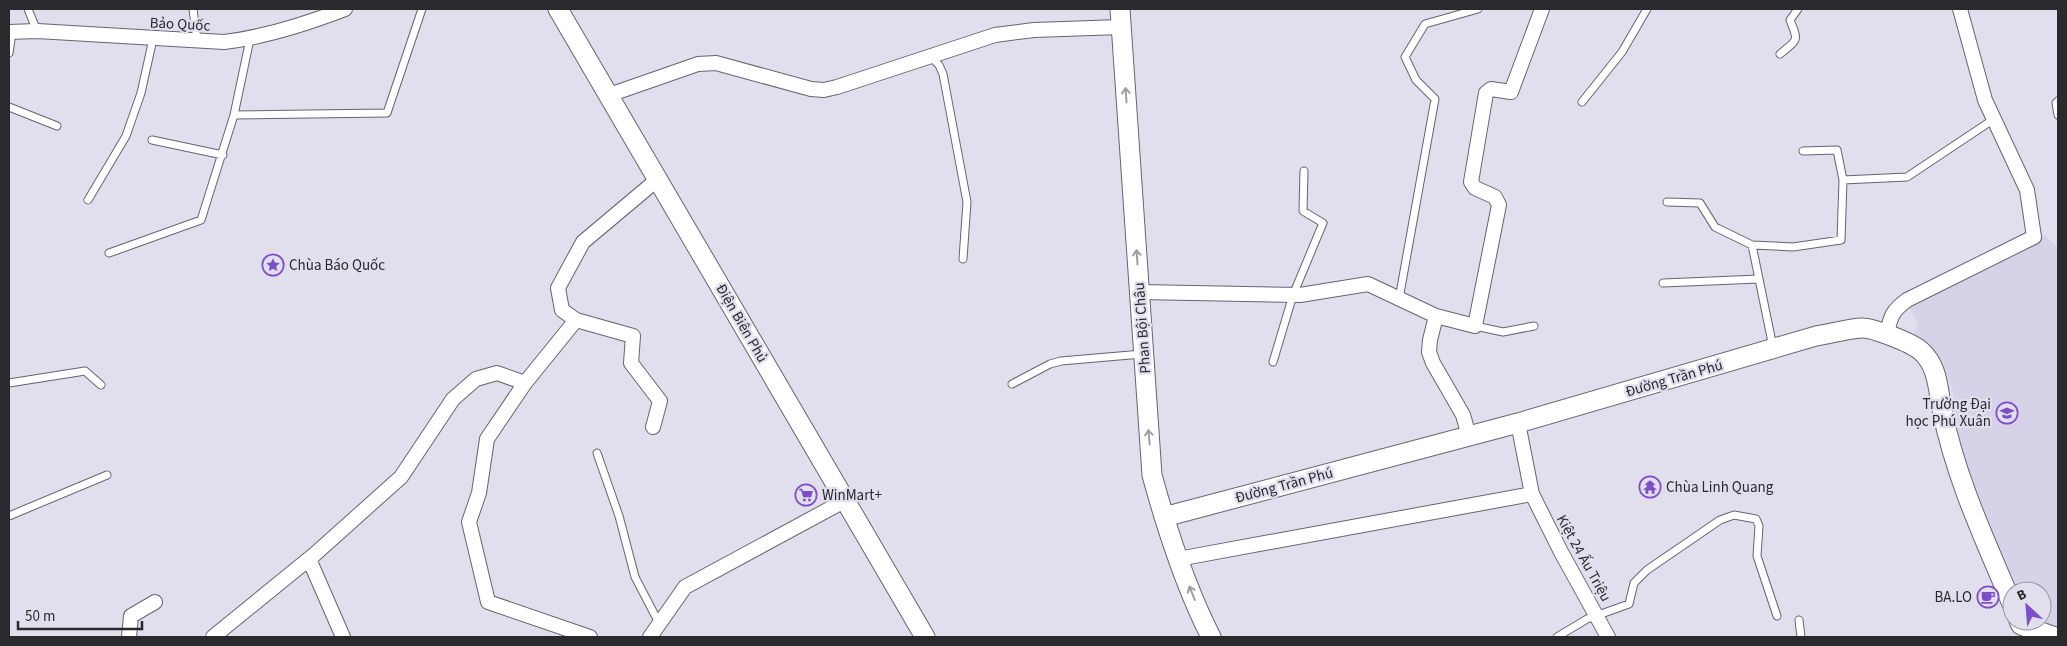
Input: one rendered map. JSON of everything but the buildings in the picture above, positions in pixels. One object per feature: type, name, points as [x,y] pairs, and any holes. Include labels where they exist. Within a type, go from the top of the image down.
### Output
[{"type":"street","name":"Bảo Quốc","points":[[10,32],[37,31],[224,42],[250,39],[289,29],[345,9]]},
{"type":"street","name":"Điện Biên Phủ","points":[[558,9],[925,637]]},
{"type":"street","points":[[1139,292],[1293,295],[1368,284],[1436,316],[1475,326],[1499,205],[1495,197],[1475,188],[1471,182],[1486,93],[1492,89],[1511,92],[1542,9]]},
{"type":"street","points":[[1887,335],[1889,322],[1894,310],[1907,300],[2034,237],[2027,190],[1985,100],[1960,9]]},
{"type":"street","points":[[609,95],[698,64],[707,63],[716,63],[810,89],[824,90],[837,88],[987,37],[1009,32],[1120,18]]},
{"type":"street","name":"Phan Bội Châu","points":[[1120,18],[1152,475],[1178,559],[1211,637]]},
{"type":"street","points":[[653,427],[660,401],[631,363],[633,336],[576,320],[562,310],[558,288],[583,242],[658,179]]},
{"type":"street","points":[[1436,316],[1429,352],[1463,415],[1469,436]]},
{"type":"street","points":[[576,320],[525,383],[487,439],[479,493],[469,522],[488,602],[590,637]]},
{"type":"street","name":"Đường Trần Phú","points":[[1164,517],[1518,423],[1816,336],[1862,328],[1904,341],[1920,350],[1930,361],[1937,379],[1951,450],[1965,495],[2002,581]]},
{"type":"street","points":[[213,637],[309,559],[401,477],[453,398],[476,379],[497,373],[525,383]]},
{"type":"street","name":"Kiệt 24 Ấu Triệu","points":[[1518,423],[1532,494],[1561,552],[1608,637]]},
{"type":"street","points":[[1178,559],[1532,494]]},
{"type":"street","points":[[650,637],[684,587],[846,500]]},
{"type":"street","points":[[309,559],[343,637]]},
{"type":"street","points":[[130,637],[131,616],[155,602]]},
{"type":"street","points":[[2032,631],[2055,637]]},
{"type":"lane","points":[[28,9],[37,31]]},
{"type":"lane","points":[[193,9],[197,41]]},
{"type":"lane","points":[[234,115],[387,113],[422,9]]},
{"type":"lane","points":[[1399,299],[1435,99],[1416,80],[1405,57],[1425,24],[1478,9]]},
{"type":"lane","points":[[1582,102],[1622,52],[1647,9]]},
{"type":"lane","points":[[1780,54],[1796,40],[1797,36],[1790,20],[1798,9]]},
{"type":"lane","points":[[9,53],[10,32]]},
{"type":"lane","points":[[88,200],[126,136],[141,93],[152,39]]},
{"type":"lane","points":[[109,254],[201,220],[234,115],[250,39]]},
{"type":"lane","points":[[930,56],[939,65],[943,74],[967,202],[963,259]]},
{"type":"lane","points":[[2058,101],[2056,104],[2058,115]]},
{"type":"lane","points":[[9,108],[57,126]]},
{"type":"lane","points":[[1843,180],[1907,177],[1994,119]]},
{"type":"lane","points":[[152,140],[223,155]]},
{"type":"lane","points":[[1667,202],[1700,204],[1715,226],[1752,245],[1793,247],[1841,240],[1843,180],[1837,150],[1803,151]]},
{"type":"lane","points":[[1273,362],[1293,295],[1322,223],[1303,211],[1304,171]]},
{"type":"lane","points":[[1752,245],[1773,349]]},
{"type":"lane","points":[[1663,283],[1759,279]]},
{"type":"lane","points":[[1475,326],[1503,332],[1534,326]]},
{"type":"lane","points":[[1012,384],[1050,364],[1061,361],[1143,354]]},
{"type":"lane","points":[[9,383],[85,371],[101,385]]},
{"type":"lane","points":[[597,453],[619,516],[635,577],[660,624]]},
{"type":"lane","points":[[9,516],[107,475]]},
{"type":"lane","points":[[1557,637],[1597,615],[1629,604],[1634,584],[1647,570],[1720,520],[1734,515],[1756,519],[1759,526],[1757,556],[1777,616]]},
{"type":"lane","points":[[1799,620],[1801,637]]},
{"type":"shaded area","name":"Trường Đại học Phú Xuân","points":[[2045,235],[2058,248],[2058,628],[2052,626],[2052,581],[2010,581],[1974,495],[1963,460],[1953,391],[1943,363],[1933,349],[1913,336],[1918,322],[1907,304]]},
{"type":"place","name":"Chùa Báo Quốc","points":[[273,265]]},
{"type":"place","name":"Trường Đại học Phú Xuân","points":[[2007,413]]},
{"type":"place","name":"Chùa Linh Quang","points":[[1650,487]]},
{"type":"place","name":"WinMart+","points":[[806,495]]},
{"type":"place","name":"BA.LO","points":[[1988,597]]}]
